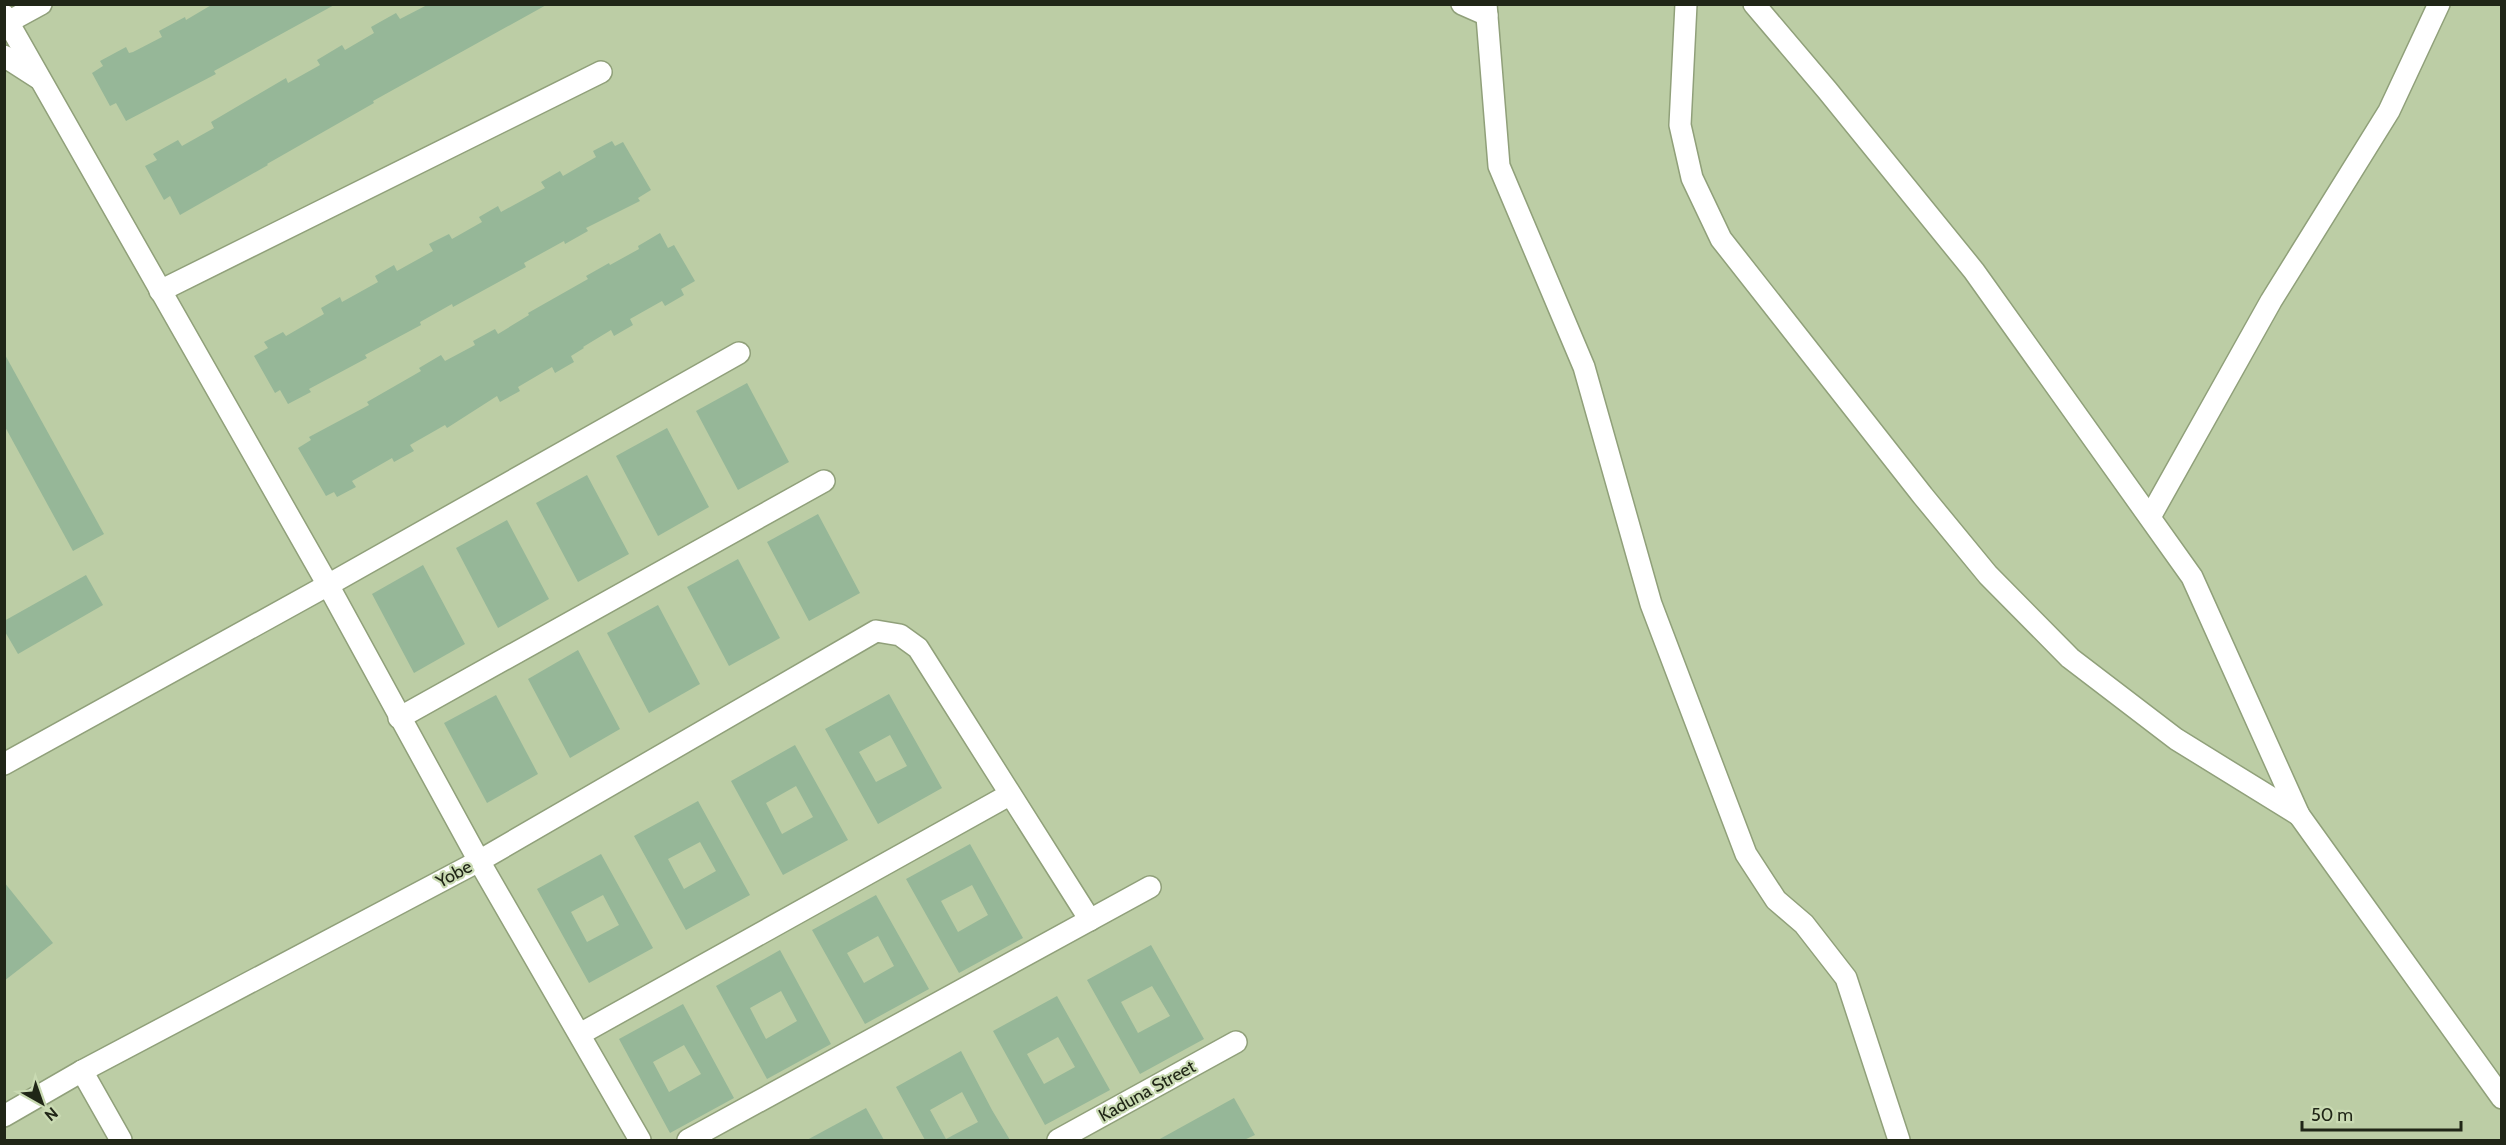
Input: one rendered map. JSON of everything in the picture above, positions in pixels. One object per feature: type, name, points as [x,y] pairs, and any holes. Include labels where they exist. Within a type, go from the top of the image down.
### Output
[{"type":"street","points":[[41,4],[6,18],[328,585],[479,861],[640,1140]]},
{"type":"street","points":[[1462,4],[1487,10],[1499,166],[1584,367],[1652,604],[1746,854],[1776,900],[1804,924],[1846,978],[1899,1140]]},
{"type":"street","points":[[1686,4],[1680,125],[1692,178],[1721,239],[1988,575],[2070,658],[2176,739],[2299,815]]},
{"type":"street","points":[[1754,4],[1974,271],[2192,577],[2299,815],[2502,1098]]},
{"type":"street","points":[[2150,517],[2271,301],[2389,111],[2439,4]]},
{"type":"street","points":[[4,56],[41,80]]},
{"type":"street","points":[[160,291],[601,72]]},
{"type":"street","points":[[4,764],[328,585],[739,353]]},
{"type":"street","points":[[399,718],[825,481]]},
{"type":"street","name":"Yobe","points":[[4,1116],[82,1071],[479,861],[876,631],[900,635],[918,648],[1008,795]]},
{"type":"street","points":[[580,1034],[1008,795],[1090,920]]},
{"type":"street","points":[[688,1140],[1150,887]]},
{"type":"street","name":"Kaduna Street","points":[[1058,1140],[1236,1042]]},
{"type":"street","points":[[82,1071],[121,1140]]},
{"type":"building","points":[[213,4],[336,4],[214,71],[216,74],[126,121],[116,103],[110,106],[92,73],[103,66],[100,61],[126,47],[129,53],[133,52],[162,37],[159,31],[185,17],[186,20]]},
{"type":"building","points":[[429,4],[548,4],[373,101],[374,103],[180,215],[170,196],[164,200],[145,166],[157,160],[153,154],[178,140],[182,146],[214,128],[211,122],[286,78],[288,83],[320,65],[317,60],[342,45],[345,50],[374,33],[371,27],[396,13],[400,19]]},
{"type":"building","points":[[612,141],[615,146],[623,142],[651,190],[638,198],[640,201],[586,228],[588,231],[565,244],[564,241],[524,263],[526,267],[453,307],[452,304],[420,322],[421,325],[365,355],[367,358],[309,389],[311,392],[288,404],[280,390],[275,393],[254,356],[268,348],[264,342],[283,332],[286,336],[324,314],[321,308],[340,297],[342,302],[378,282],[375,276],[394,265],[397,271],[433,251],[429,244],[449,234],[452,239],[482,222],[479,217],[498,206],[501,212],[545,188],[541,182],[560,171],[563,176],[596,157],[593,151]]},
{"type":"building","points":[[660,233],[668,248],[674,245],[695,281],[681,289],[684,295],[665,306],[662,301],[630,319],[633,325],[614,336],[611,330],[571,356],[574,362],[555,373],[552,367],[518,387],[520,391],[500,402],[497,396],[447,428],[445,425],[410,445],[414,451],[394,462],[392,458],[352,481],[356,487],[337,497],[334,492],[326,496],[298,448],[311,440],[309,437],[369,405],[367,402],[421,371],[419,368],[441,355],[445,361],[475,345],[473,341],[495,329],[498,334],[529,315],[528,313],[588,279],[586,276],[639,249],[638,246]]},
{"type":"building","points":[[4,353],[104,534],[73,551],[4,425]]},
{"type":"building","points":[[747,383],[789,462],[738,490],[696,411]]},
{"type":"building","points":[[667,428],[709,507],[658,536],[616,456]]},
{"type":"building","points":[[587,475],[629,554],[578,582],[536,503]]},
{"type":"building","points":[[818,514],[860,593],[809,621],[767,542]]},
{"type":"building","points":[[507,520],[549,599],[498,628],[456,548]]},
{"type":"building","points":[[738,559],[780,638],[729,666],[687,587]]},
{"type":"building","points":[[423,565],[465,644],[414,673],[372,594]]},
{"type":"building","points":[[86,575],[103,605],[18,654],[4,630],[4,621]]},
{"type":"building","points":[[658,605],[700,684],[649,713],[607,633]]},
{"type":"building","points":[[578,650],[620,729],[570,758],[528,679]]},
{"type":"building","points":[[889,694],[942,788],[878,824],[825,729]],"holes":[[[890,735],[907,766],[876,782],[859,752]]]},
{"type":"building","points":[[496,695],[538,774],[487,803],[444,723]]},
{"type":"building","points":[[795,745],[848,840],[783,875],[731,781]],"holes":[[[796,786],[813,817],[782,834],[766,803]]]},
{"type":"building","points":[[698,801],[750,895],[686,930],[634,836]],"holes":[[[700,842],[716,871],[684,889],[668,859]]]},
{"type":"building","points":[[970,844],[1023,938],[959,973],[906,879]],"holes":[[[972,885],[988,915],[958,932],[941,901]]]},
{"type":"building","points":[[601,854],[653,948],[589,983],[537,889]],"holes":[[[603,895],[619,925],[587,942],[571,912]]]},
{"type":"building","points":[[4,882],[53,943],[4,981]]},
{"type":"building","points":[[876,895],[929,989],[865,1024],[812,930]],"holes":[[[878,936],[894,966],[864,983],[847,953]]]},
{"type":"building","points":[[1151,945],[1204,1039],[1140,1074],[1087,980]],"holes":[[[1152,986],[1170,1016],[1138,1033],[1121,1002]]]},
{"type":"building","points":[[780,950],[831,1044],[767,1079],[716,986]],"holes":[[[781,991],[797,1021],[766,1039],[750,1008]]]},
{"type":"building","points":[[1057,996],[1110,1090],[1045,1125],[993,1031]],"holes":[[[1058,1037],[1075,1067],[1044,1084],[1027,1054]]]},
{"type":"building","points":[[683,1004],[734,1098],[670,1133],[619,1039]],"holes":[[[684,1045],[701,1074],[669,1092],[653,1062]]]},
{"type":"building","points":[[961,1051],[1010,1140],[925,1140],[896,1087]],"holes":[[[962,1092],[978,1122],[946,1139],[930,1110]]]},
{"type":"building","points":[[1234,1098],[1255,1135],[1244,1140],[1158,1140]]},
{"type":"building","points":[[866,1108],[884,1140],[807,1140]]}]
